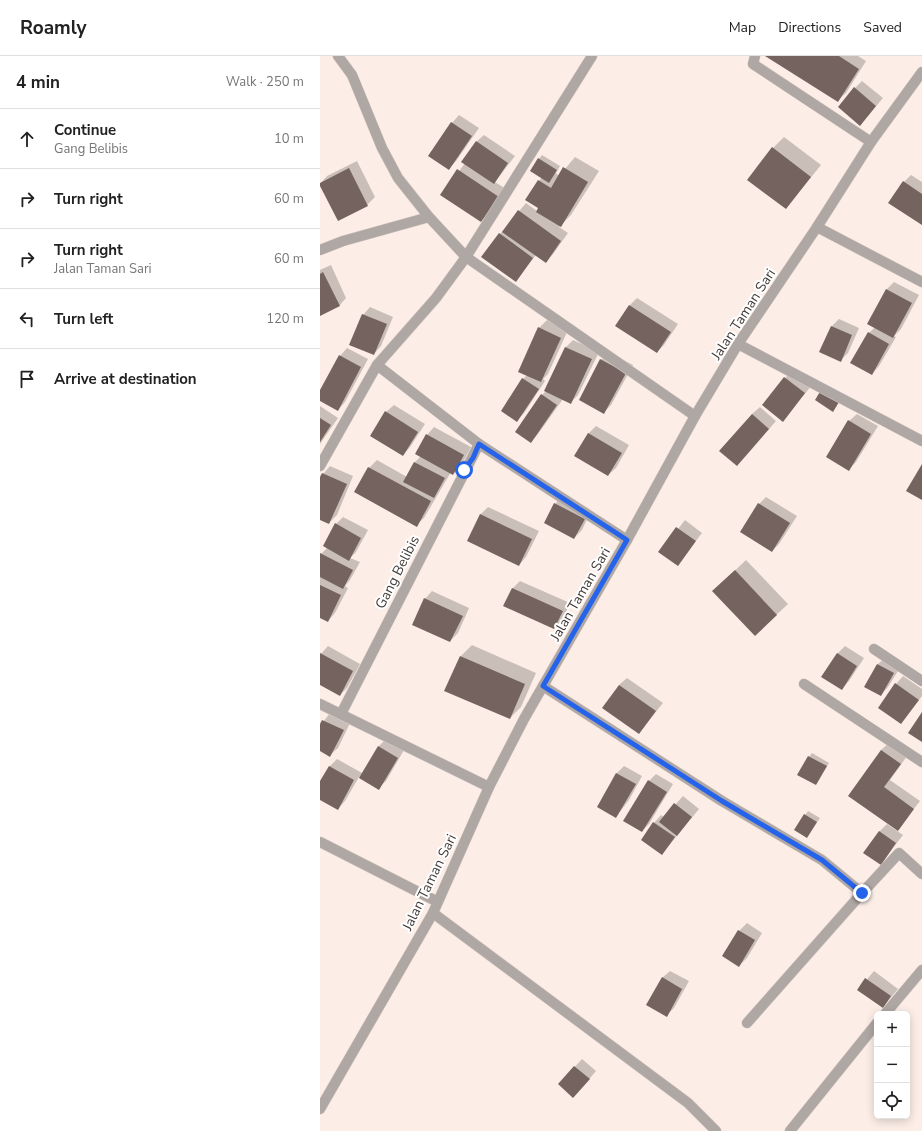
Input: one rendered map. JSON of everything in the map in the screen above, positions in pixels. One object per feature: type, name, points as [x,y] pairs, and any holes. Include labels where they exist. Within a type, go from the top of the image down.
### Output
[{"type":"street","points":[[338,56],[352,75],[382,148],[398,178],[429,218],[466,257],[695,416]]},
{"type":"street","points":[[320,466],[377,366],[436,298],[466,257],[592,56]]},
{"type":"street","points":[[755,56],[753,64],[871,142]]},
{"type":"street","name":"Jalan Taman Sari","points":[[320,1109],[432,912],[489,787],[543,686],[627,540],[695,416],[738,344],[817,227],[871,142],[922,72]]},
{"type":"street","points":[[320,250],[343,241],[429,218]]},
{"type":"street","points":[[817,227],[922,282]]},
{"type":"street","points":[[738,344],[922,441]]},
{"type":"street","points":[[377,366],[479,444],[627,540]]},
{"type":"street","name":"Gang Belibis","points":[[341,714],[479,444]]},
{"type":"street","points":[[874,649],[922,681]]},
{"type":"street","points":[[804,684],[922,762]]},
{"type":"street","points":[[543,686],[722,801],[822,860],[862,893]]},
{"type":"street","points":[[320,704],[489,787]]},
{"type":"street","points":[[320,842],[436,901]]},
{"type":"street","points":[[747,1023],[899,853],[922,874]]},
{"type":"street","points":[[432,912],[688,1103],[716,1131]]},
{"type":"street","points":[[888,1011],[922,970]]},
{"type":"street","points":[[790,1131],[874,1027]]},
{"type":"building","points":[[765,56],[839,56],[859,69],[838,102]]},
{"type":"building","points":[[854,87],[876,106],[860,126],[838,107]]},
{"type":"building","points":[[451,122],[472,136],[449,170],[428,156]]},
{"type":"building","points":[[476,141],[508,163],[494,184],[461,162]]},
{"type":"building","points":[[772,147],[811,177],[786,209],[747,180]]},
{"type":"building","points":[[538,158],[557,170],[549,183],[530,171]]},
{"type":"building","points":[[563,167],[588,182],[561,227],[536,212],[538,208],[525,200],[538,180],[551,188]]},
{"type":"building","points":[[349,168],[368,206],[338,221],[320,186],[320,183]]},
{"type":"building","points":[[457,169],[499,197],[481,222],[440,195]]},
{"type":"building","points":[[903,181],[922,194],[922,225],[888,203]]},
{"type":"building","points":[[518,210],[561,241],[546,263],[502,232]]},
{"type":"building","points":[[499,233],[533,258],[516,282],[481,257]]},
{"type":"building","points":[[323,272],[340,306],[320,316],[320,274]]},
{"type":"building","points":[[886,289],[912,303],[893,338],[867,324]]},
{"type":"building","points":[[629,305],[671,332],[657,353],[615,326]]},
{"type":"building","points":[[362,314],[387,324],[374,355],[349,345]]},
{"type":"building","points":[[831,326],[852,335],[841,362],[819,352]]},
{"type":"building","points":[[538,327],[561,338],[541,382],[518,372]]},
{"type":"building","points":[[868,332],[889,344],[872,375],[850,363]]},
{"type":"building","points":[[565,347],[592,359],[571,404],[544,391]]},
{"type":"building","points":[[339,355],[361,367],[338,411],[320,401],[320,390]]},
{"type":"building","points":[[600,359],[626,373],[604,414],[579,400]]},
{"type":"building","points":[[784,377],[805,393],[783,422],[762,405]]},
{"type":"building","points":[[522,378],[539,389],[517,422],[501,411]]},
{"type":"building","points":[[821,390],[839,402],[833,412],[815,400]]},
{"type":"building","points":[[541,394],[557,405],[531,443],[515,432]]},
{"type":"building","points":[[385,411],[418,432],[403,456],[370,436]]},
{"type":"building","points":[[752,414],[769,429],[737,466],[719,451]]},
{"type":"building","points":[[320,418],[331,425],[320,442]]},
{"type":"building","points":[[848,420],[871,434],[849,471],[826,457]]},
{"type":"building","points":[[588,433],[622,453],[608,476],[574,456]]},
{"type":"building","points":[[426,434],[464,455],[453,475],[415,454]]},
{"type":"building","points":[[414,462],[445,478],[434,498],[403,482]]},
{"type":"building","points":[[922,464],[922,500],[906,491]]},
{"type":"building","points":[[368,467],[431,501],[417,527],[354,492]]},
{"type":"building","points":[[322,473],[347,484],[329,524],[320,520],[320,477]]},
{"type":"building","points":[[554,503],[585,519],[574,539],[544,523]]},
{"type":"building","points":[[758,503],[790,523],[772,552],[740,532]]},
{"type":"building","points":[[480,514],[532,539],[519,566],[467,541]]},
{"type":"building","points":[[335,523],[361,538],[349,561],[323,546]]},
{"type":"building","points":[[676,527],[696,541],[678,566],[658,552]]},
{"type":"building","points":[[320,553],[353,570],[343,589],[320,577]]},
{"type":"building","points":[[735,570],[777,615],[755,636],[712,591]]},
{"type":"building","points":[[320,585],[341,595],[328,622],[320,618]]},
{"type":"building","points":[[512,588],[563,611],[554,629],[503,606]]},
{"type":"building","points":[[424,598],[463,616],[450,642],[412,625]]},
{"type":"building","points":[[320,653],[353,671],[340,696],[320,685]]},
{"type":"building","points":[[837,653],[857,666],[842,690],[821,677]]},
{"type":"building","points":[[460,656],[525,684],[510,719],[444,691]]},
{"type":"building","points":[[877,664],[894,673],[881,696],[864,687]]},
{"type":"building","points":[[895,683],[919,700],[901,724],[878,708]]},
{"type":"building","points":[[619,685],[656,711],[639,734],[602,708]]},
{"type":"building","points":[[922,712],[922,742],[908,733]]},
{"type":"building","points":[[322,720],[344,730],[330,757],[320,751],[320,724]]},
{"type":"building","points":[[378,746],[398,758],[379,790],[359,778]]},
{"type":"building","points":[[881,750],[901,764],[884,787],[914,809],[898,831],[848,796]]},
{"type":"building","points":[[808,756],[827,766],[816,785],[797,775]]},
{"type":"building","points":[[329,766],[354,780],[338,810],[320,800],[320,781]]},
{"type":"building","points":[[616,773],[636,784],[616,818],[597,807]]},
{"type":"building","points":[[648,780],[667,792],[642,832],[623,821]]},
{"type":"building","points":[[674,803],[692,817],[677,836],[659,822]]},
{"type":"building","points":[[804,814],[817,822],[807,838],[794,830]]},
{"type":"building","points":[[653,822],[675,837],[662,855],[641,840]]},
{"type":"building","points":[[879,831],[896,843],[881,865],[863,853]]},
{"type":"building","points":[[738,930],[755,940],[739,967],[722,956]]},
{"type":"building","points":[[662,977],[682,989],[667,1017],[646,1005]]},
{"type":"building","points":[[865,978],[891,996],[883,1008],[857,990]]},
{"type":"building","points":[[574,1066],[590,1079],[573,1098],[558,1084]]},
{"type":"route","points":[[464,470],[473,458],[479,444],[627,540],[543,686],[722,801],[822,860],[862,893]]}]
